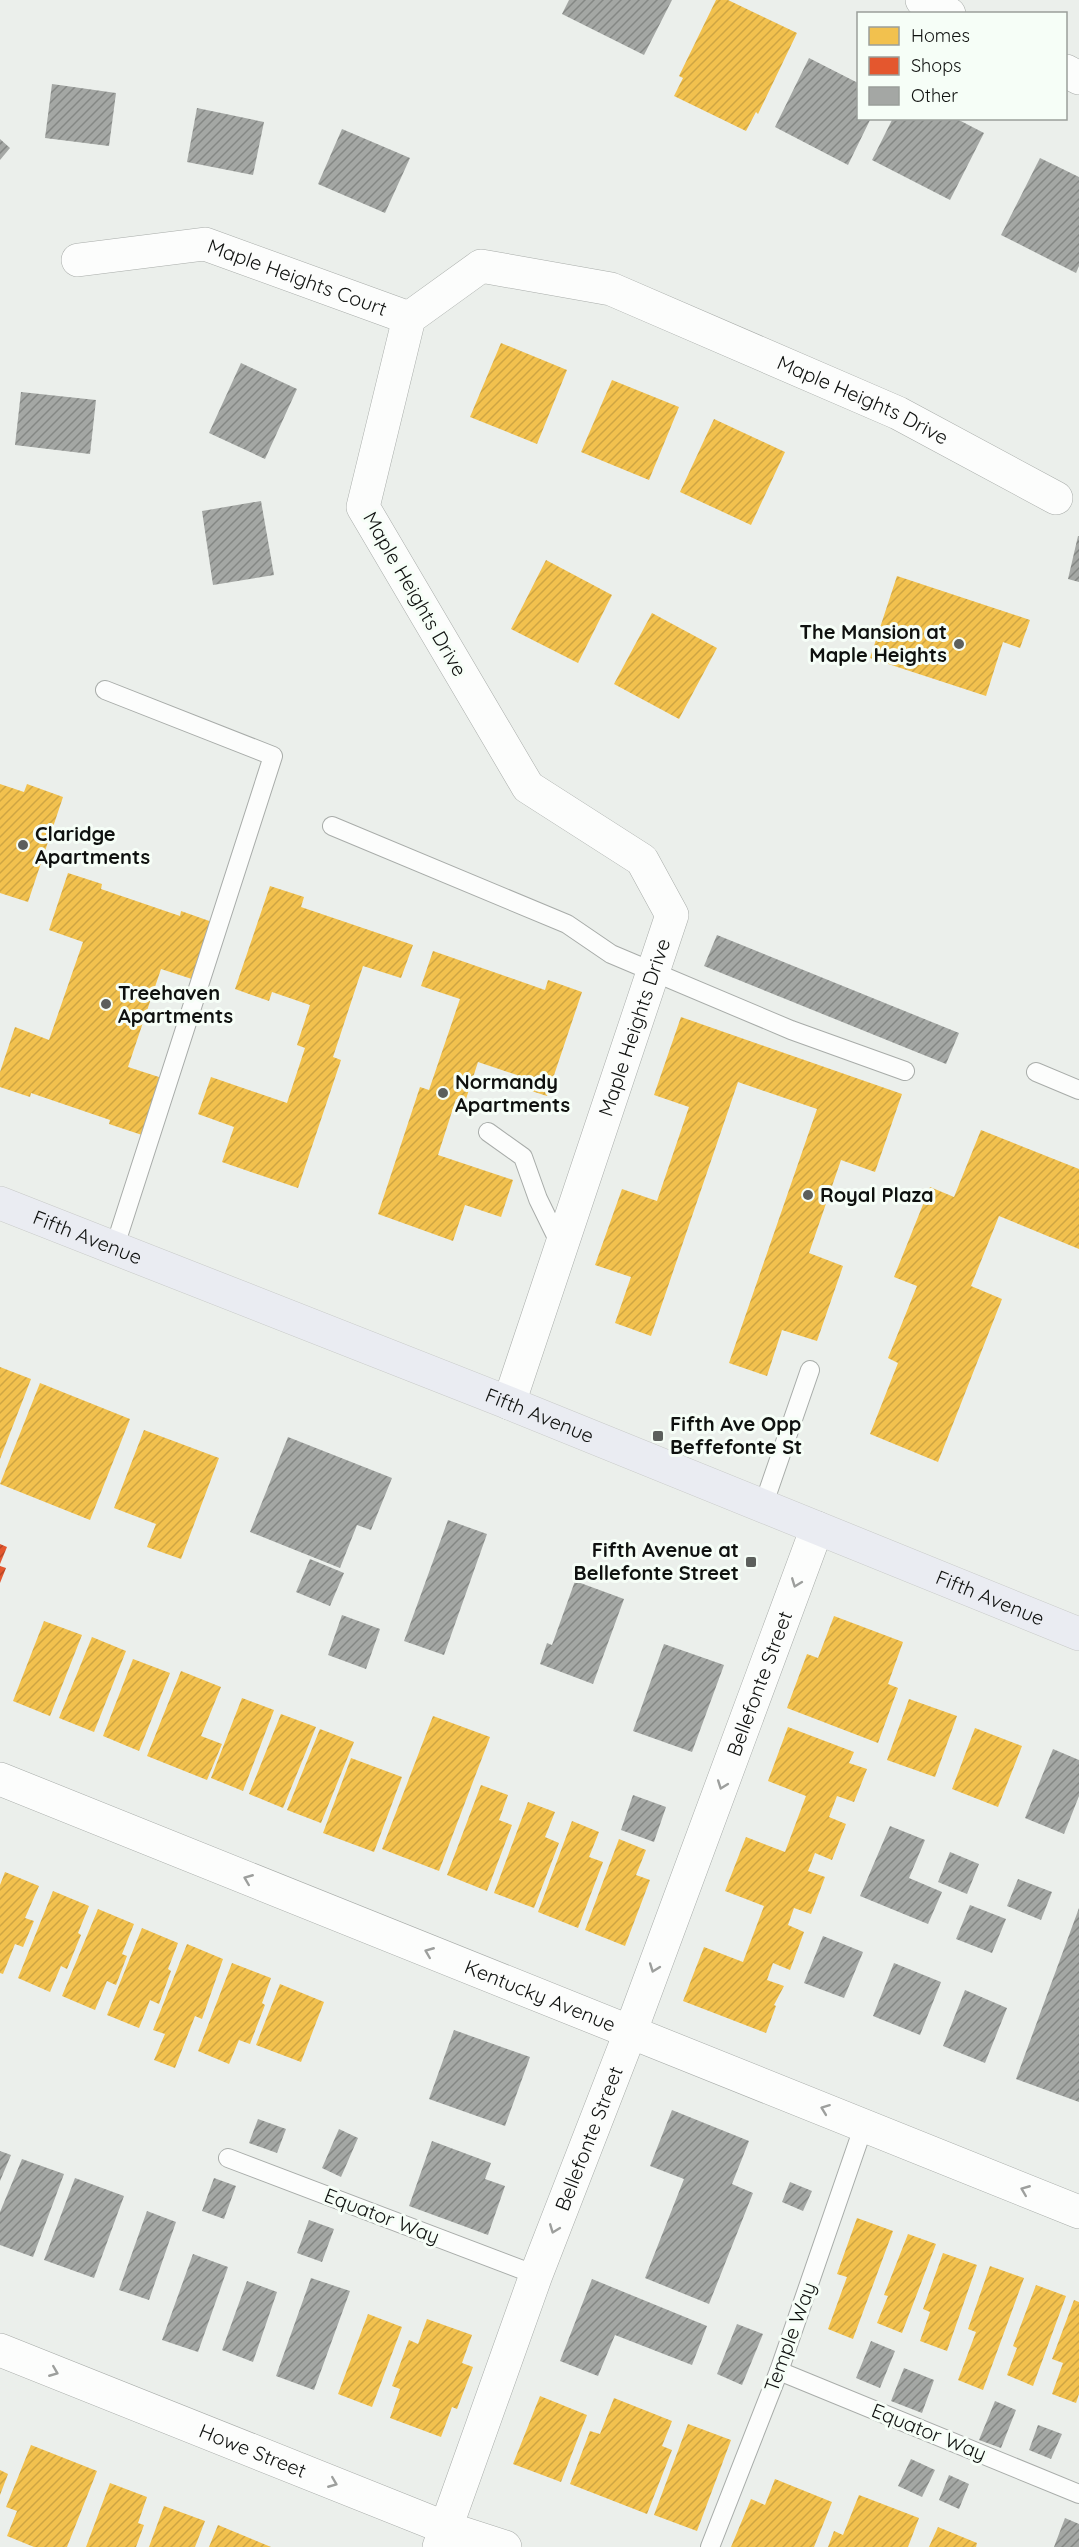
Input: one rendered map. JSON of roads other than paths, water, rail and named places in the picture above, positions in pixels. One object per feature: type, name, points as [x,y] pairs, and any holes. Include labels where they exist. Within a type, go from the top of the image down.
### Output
[{"type":"highway","name":"Fifth Avenue","points":[[0,1203],[509,1403],[1079,1634]]},
{"type":"street","points":[[922,0],[945,12]]},
{"type":"street","name":"Maple Heights Court","points":[[78,260],[205,244],[409,318]]},
{"type":"street","name":"Maple Heights Drive","points":[[509,1403],[672,915],[642,860],[528,787],[363,507],[409,318],[481,266],[611,289],[898,413],[1056,498]]},
{"type":"street","name":"Bellefonte Street","points":[[443,2537],[536,2275],[630,2033],[817,1528]]},
{"type":"street","name":"Kentucky Avenue","points":[[0,1779],[1079,2212]]},
{"type":"street","name":"Howe Street","points":[[0,2350],[443,2537],[478,2536],[506,2547]]},
{"type":"lane","points":[[105,690],[273,756],[114,1249]]},
{"type":"lane","points":[[332,826],[567,924],[611,954],[791,1030],[905,1071]]},
{"type":"lane","points":[[1036,1072],[1079,1090]]},
{"type":"lane","points":[[488,1132],[523,1157],[538,1199],[561,1246]]},
{"type":"lane","points":[[763,1506],[810,1370]]},
{"type":"lane","name":"Temple Way","points":[[710,2547],[779,2371],[864,2125]]},
{"type":"lane","name":"Equator Way","points":[[228,2158],[536,2275]]},
{"type":"lane","name":"Equator Way","points":[[779,2371],[1079,2494]]},
{"type":"place","name":"The Mansion at Maple Heights","points":[[959,644]]},
{"type":"place","name":"Claridge Apartments","points":[[23,845]]},
{"type":"place","name":"Treehaven Apartments","points":[[106,1004]]},
{"type":"place","name":"Normandy Apartments","points":[[443,1093]]},
{"type":"place","name":"Royal Plaza","points":[[808,1195]]},
{"type":"place","name":"Fifth Ave Opp Beffefonte St","points":[[658,1436]]},
{"type":"place","name":"Fifth Avenue at Bellefonte Street","points":[[751,1562]]}]
